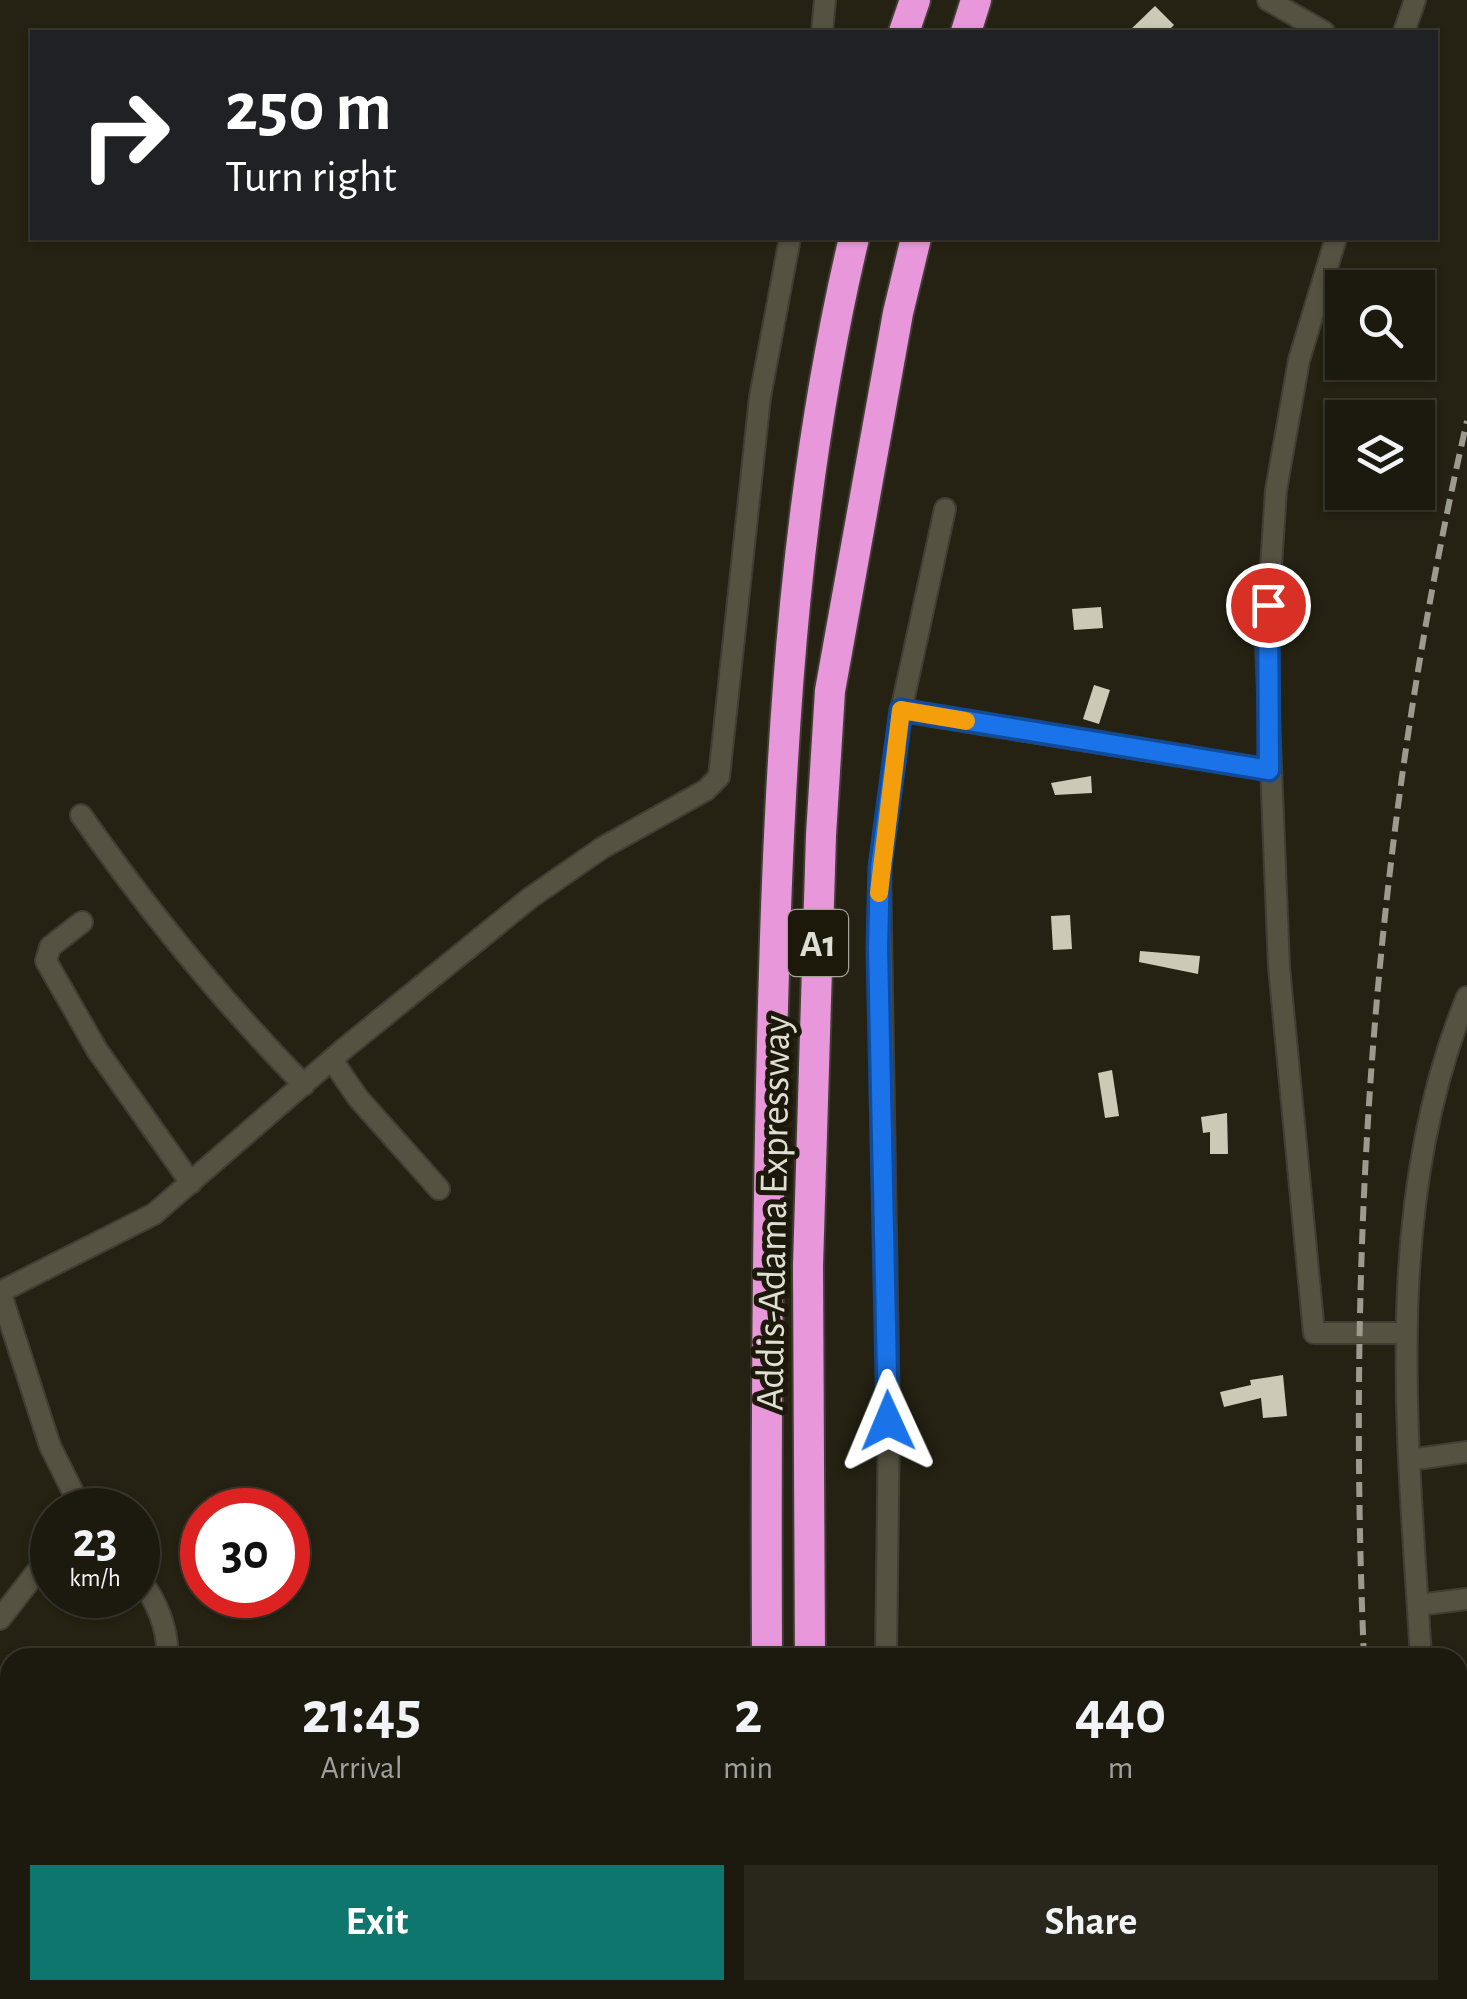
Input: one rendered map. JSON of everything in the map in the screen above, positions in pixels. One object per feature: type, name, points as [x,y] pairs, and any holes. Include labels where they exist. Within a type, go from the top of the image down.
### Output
[{"type":"highway","points":[[905,30],[915,0]]},
{"type":"highway","points":[[967,30],[976,0]]},
{"type":"highway","name":"Addis-Adama Expressway","points":[[768,1648],[765,1246],[778,843],[800,530],[834,320],[854,240]]},
{"type":"highway","name":"Addis-Adama Expressway","points":[[810,1648],[808,1266],[821,835],[830,691],[898,314],[916,240]]},
{"type":"street","points":[[822,30],[825,0]]},
{"type":"street","points":[[1268,0],[1320,30]]},
{"type":"street","points":[[1405,30],[1415,0]]},
{"type":"street","points":[[71,1488],[50,1446],[0,1292],[154,1214],[332,1060],[530,898],[719,777],[760,397],[790,240]]},
{"type":"street","points":[[1335,240],[1298,360],[1276,490],[1266,643],[1279,967],[1314,1333],[1405,1333]]},
{"type":"street","points":[[886,1648],[888,1421],[878,948],[880,867],[901,710],[945,509]]},
{"type":"street","points":[[901,710],[1269,770]]},
{"type":"street","points":[[81,815],[145,906],[219,998],[304,1085]]},
{"type":"street","points":[[82,922],[50,948],[46,961],[96,1050],[191,1183]]},
{"type":"street","points":[[1421,1648],[1405,1333],[1427,1119],[1467,998]]},
{"type":"street","points":[[332,1060],[358,1098],[439,1189]]},
{"type":"street","points":[[1409,1460],[1467,1452]]},
{"type":"street","points":[[0,1619],[30,1580]]},
{"type":"street","points":[[1418,1605],[1467,1599]]},
{"type":"street","points":[[160,1617],[166,1648]]},
{"type":"building","points":[[1155,6],[1174,25],[1169,30],[1130,30]]},
{"type":"building","points":[[1101,607],[1103,628],[1074,630],[1072,609]]},
{"type":"building","points":[[1094,685],[1110,690],[1099,724],[1083,719]]},
{"type":"building","points":[[1091,776],[1092,793],[1055,795],[1051,783]]},
{"type":"building","points":[[1070,915],[1072,949],[1053,950],[1051,916]]},
{"type":"building","points":[[1140,951],[1200,956],[1198,974],[1139,962]]},
{"type":"building","points":[[1112,1070],[1119,1116],[1105,1118],[1098,1073]]},
{"type":"building","points":[[1227,1113],[1228,1154],[1210,1154],[1210,1132],[1203,1133],[1201,1117]]},
{"type":"building","points":[[1283,1375],[1287,1416],[1263,1418],[1261,1398],[1224,1407],[1220,1392],[1251,1385],[1250,1380]]},
{"type":"railway","points":[[1364,1648],[1359,1347],[1374,1036],[1409,727],[1467,421]]},
{"type":"slow traffic","points":[[879,893],[901,710],[966,721]]},
{"type":"route","points":[[888,1421],[878,948],[880,867],[901,710],[1269,770],[1268,605]]}]
